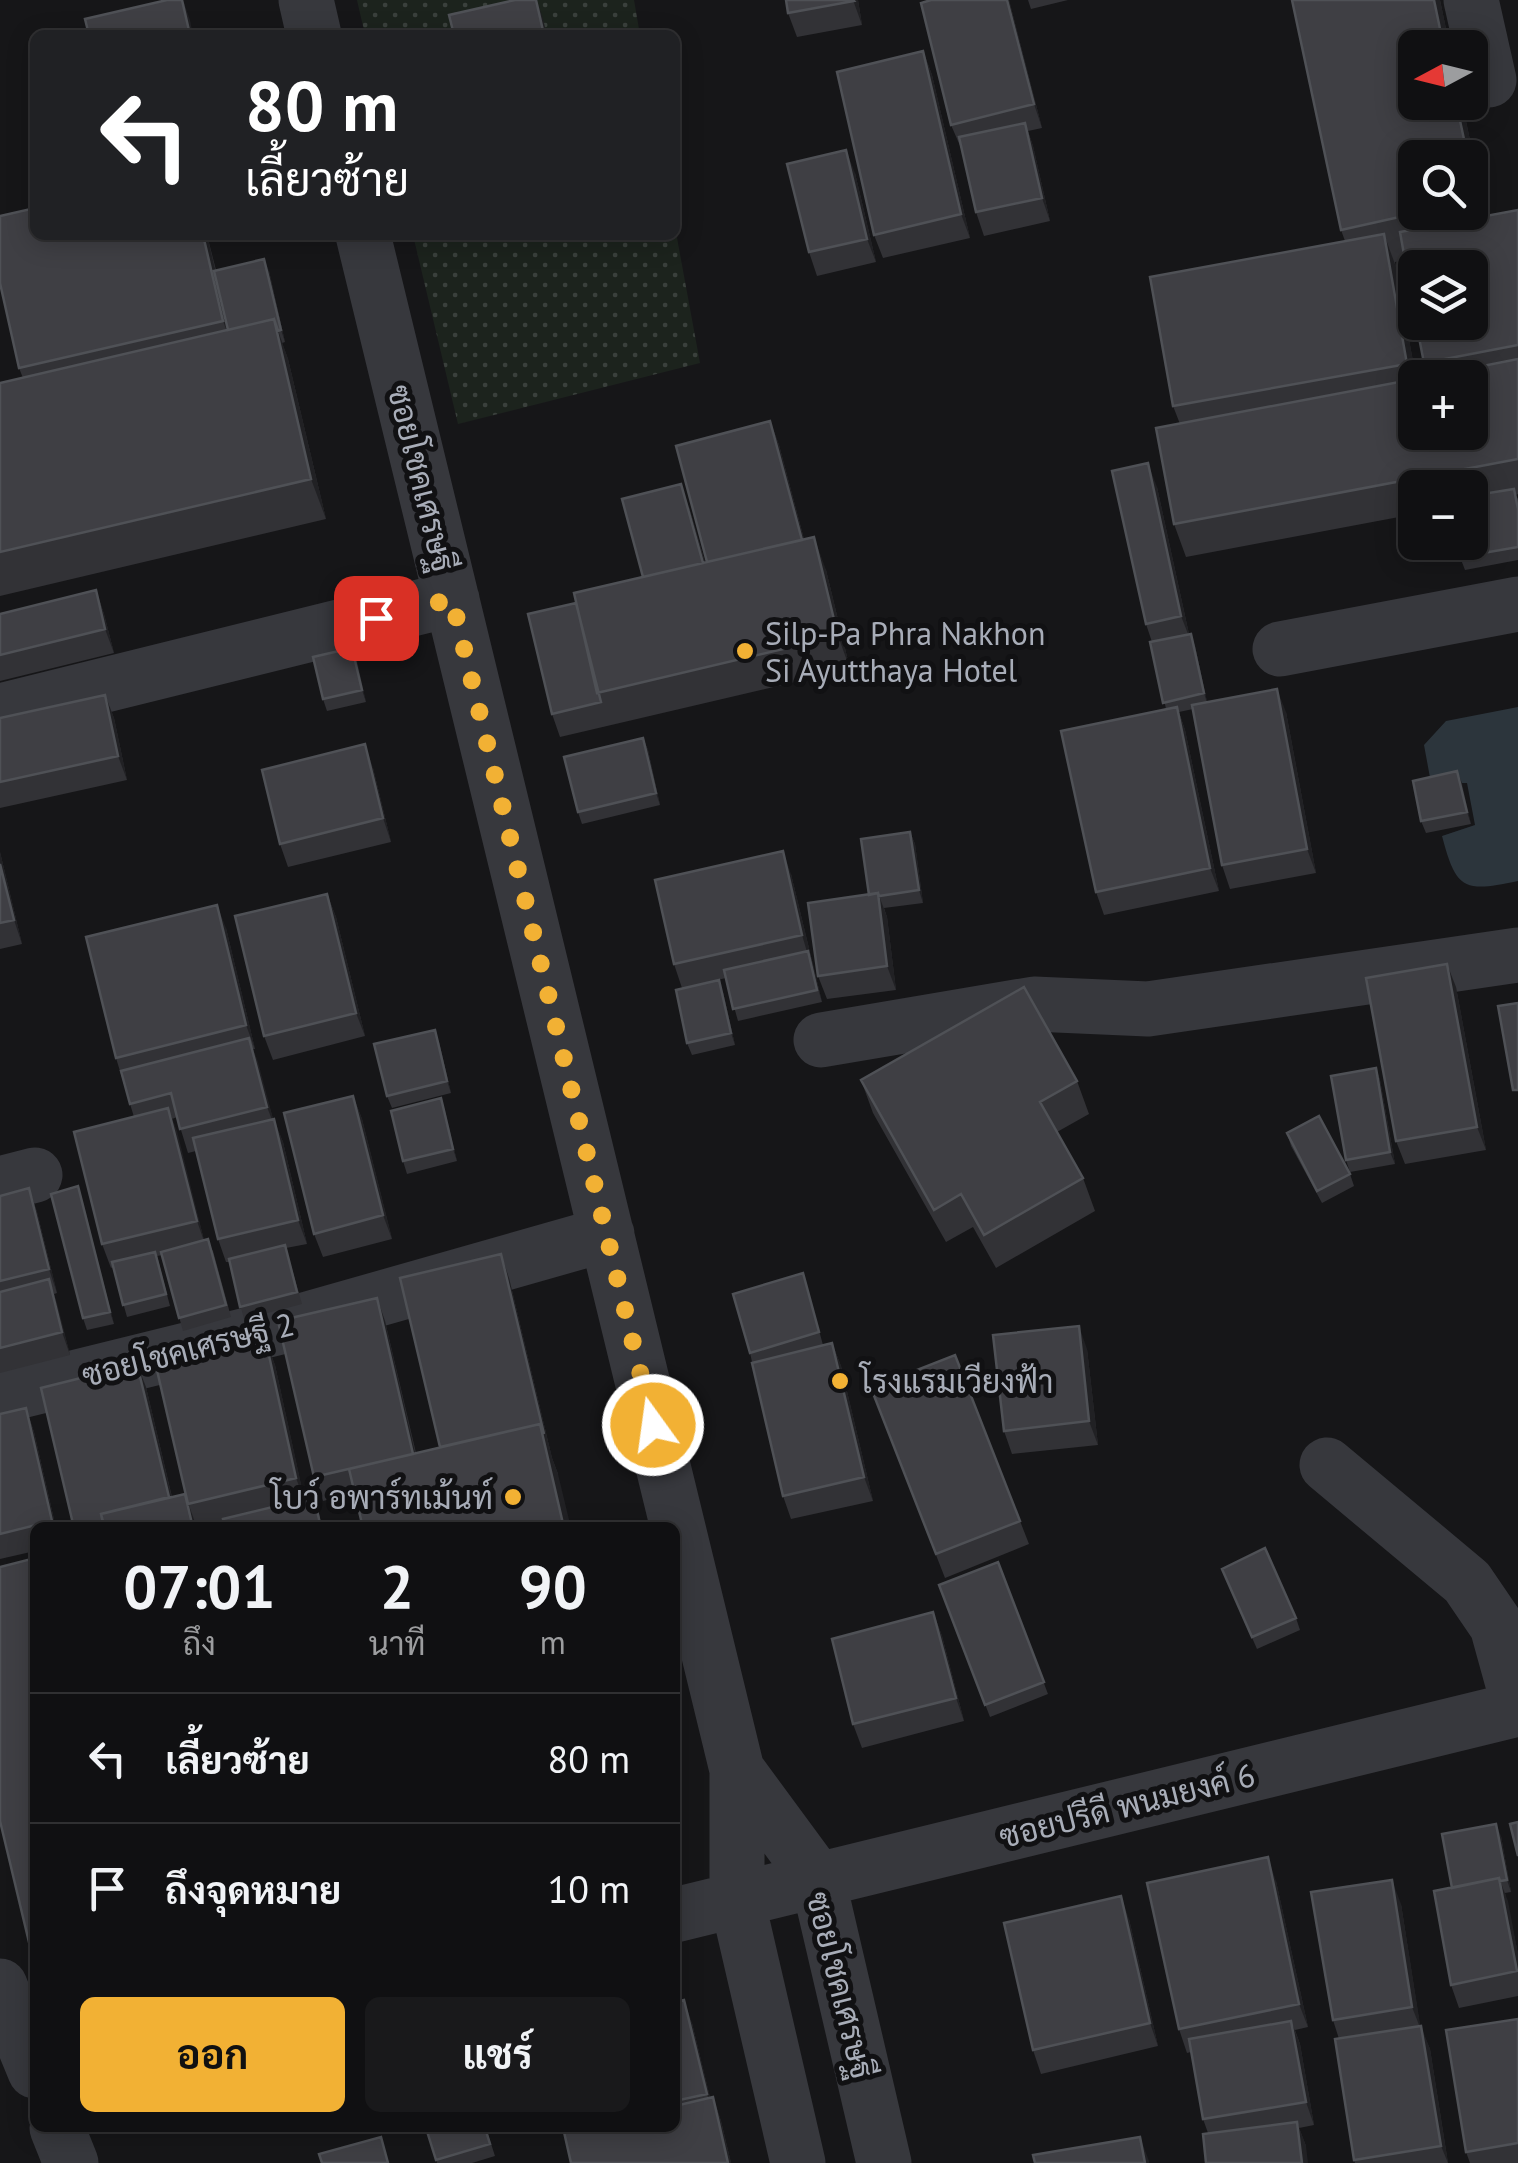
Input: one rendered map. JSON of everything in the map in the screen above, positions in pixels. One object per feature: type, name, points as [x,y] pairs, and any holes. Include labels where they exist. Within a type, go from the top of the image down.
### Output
[{"type":"street","points":[[306,0],[313,30]]},
{"type":"street","points":[[1471,0],[1492,80]]},
{"type":"street","name":"ซอยโชคเศรษฐี","points":[[364,240],[677,1522]]},
{"type":"street","points":[[0,711],[452,599]]},
{"type":"street","points":[[1280,649],[1518,604]]},
{"type":"street","points":[[820,1040],[1034,1004],[1148,1009],[1518,955]]},
{"type":"street","name":"ซอยโชคเศรษฐี 2","points":[[0,1396],[280,1328],[607,1234]]},
{"type":"street","points":[[1327,1466],[1468,1582],[1497,1626],[1518,1705]]},
{"type":"street","name":"ซอยโชคเศรษฐี","points":[[680,1535],[737,1770],[736,1900],[798,2163]]},
{"type":"street","name":"ซอยปรีดี พนมยงค์ 6","points":[[680,1914],[1518,1705]]},
{"type":"street","name":"ซอยโชคเศรษฐี","points":[[737,1770],[818,1880],[884,2163]]},
{"type":"street","points":[[0,1986],[30,2058]]},
{"type":"street","points":[[0,2078],[30,2071]]},
{"type":"street","points":[[59,2132],[71,2163]]},
{"type":"shaded area","points":[[357,0],[634,0],[639,30],[364,30]]},
{"type":"shaded area","points":[[414,240],[677,240],[700,363],[458,424]]},
{"type":"shaded area","points":[[1518,707],[1518,881],[1473,886],[1458,877],[1442,836],[1475,825],[1467,783],[1431,783],[1424,745],[1446,721]]},
{"type":"building","points":[[182,0],[189,30],[88,30],[85,19]]},
{"type":"building","points":[[515,0],[536,0],[543,30],[453,30],[449,15]]},
{"type":"building","points":[[786,0],[853,0],[854,1],[788,13]]},
{"type":"building","points":[[1007,0],[1034,104],[951,125],[921,3]]},
{"type":"building","points":[[1292,0],[1434,0],[1440,30],[1398,30],[1398,120],[1460,120],[1464,140],[1398,140],[1398,217],[1341,230]]},
{"type":"building","points":[[923,51],[961,214],[874,235],[837,72]]},
{"type":"building","points":[[1025,123],[1042,198],[976,212],[959,137]]},
{"type":"building","points":[[846,150],[867,239],[809,252],[787,164]]},
{"type":"building","points":[[30,209],[30,240],[204,240],[223,321],[19,368],[0,283],[0,216]]},
{"type":"building","points":[[1518,210],[1518,345],[1423,360],[1420,340],[1488,340],[1488,250],[1403,250],[1400,232],[1488,230],[1488,216]]},
{"type":"building","points":[[1384,234],[1398,313],[1398,340],[1403,340],[1406,360],[1398,360],[1398,366],[1173,406],[1150,277]]},
{"type":"building","points":[[264,259],[281,330],[278,331],[274,319],[228,330],[214,271]]},
{"type":"building","points":[[274,319],[311,479],[0,552],[0,383]]},
{"type":"building","points":[[1518,359],[1518,459],[1460,470],[1398,470],[1398,482],[1174,524],[1156,428],[1398,382],[1398,450],[1488,450],[1488,365]]},
{"type":"building","points":[[770,421],[802,540],[707,562],[676,446]]},
{"type":"building","points":[[1148,463],[1181,616],[1146,624],[1112,471]]},
{"type":"building","points":[[681,484],[703,563],[643,577],[622,499]]},
{"type":"building","points":[[1514,489],[1518,547],[1488,552],[1488,493]]},
{"type":"building","points":[[814,537],[838,636],[597,693],[574,593]]},
{"type":"building","points":[[96,590],[105,629],[0,655],[0,614]]},
{"type":"building","points":[[576,603],[601,702],[552,714],[528,614]]},
{"type":"building","points":[[1191,634],[1204,693],[1163,703],[1150,642]]},
{"type":"building","points":[[352,648],[362,690],[323,699],[313,657]]},
{"type":"building","points":[[1277,689],[1307,849],[1222,865],[1192,705]]},
{"type":"building","points":[[105,695],[118,756],[0,782],[0,718]]},
{"type":"building","points":[[1177,707],[1210,868],[1096,892],[1061,731]]},
{"type":"building","points":[[643,738],[656,793],[578,812],[564,757]]},
{"type":"building","points":[[365,744],[383,818],[280,844],[262,770]]},
{"type":"building","points":[[1457,771],[1467,812],[1421,821],[1413,781]]},
{"type":"building","points":[[910,832],[919,890],[869,895],[861,839]]},
{"type":"building","points":[[783,851],[802,935],[674,964],[655,880]]},
{"type":"building","points":[[0,864],[14,920],[0,923]]},
{"type":"building","points":[[878,893],[887,966],[818,976],[808,903]]},
{"type":"building","points":[[327,894],[356,1013],[264,1036],[235,916]]},
{"type":"building","points":[[217,905],[246,1025],[116,1058],[86,937]]},
{"type":"building","points":[[808,951],[817,990],[733,1009],[724,970]]},
{"type":"building","points":[[1447,964],[1477,1127],[1396,1141],[1366,978]]},
{"type":"building","points":[[719,980],[731,1033],[687,1043],[676,990]]},
{"type":"building","points":[[1024,987],[1077,1081],[1040,1102],[1083,1178],[984,1235],[961,1194],[934,1210],[861,1080]]},
{"type":"building","points":[[1518,1003],[1518,1090],[1513,1090],[1498,1006]]},
{"type":"building","points":[[435,1030],[447,1081],[387,1096],[374,1044]]},
{"type":"building","points":[[249,1038],[267,1107],[180,1129],[171,1093],[130,1104],[121,1071]]},
{"type":"building","points":[[1376,1068],[1390,1152],[1346,1160],[1331,1076]]},
{"type":"building","points":[[353,1096],[383,1215],[314,1234],[284,1113]]},
{"type":"building","points":[[441,1098],[453,1149],[403,1161],[391,1111]]},
{"type":"building","points":[[168,1108],[197,1221],[102,1244],[74,1132]]},
{"type":"building","points":[[1319,1116],[1350,1174],[1317,1191],[1287,1133]]},
{"type":"building","points":[[274,1119],[298,1220],[218,1239],[193,1138]]},
{"type":"building","points":[[78,1186],[110,1312],[83,1318],[51,1194]]},
{"type":"building","points":[[29,1188],[49,1269],[0,1281],[0,1196]]},
{"type":"building","points":[[208,1239],[226,1305],[179,1318],[161,1252]]},
{"type":"building","points":[[285,1245],[297,1292],[240,1307],[229,1259]]},
{"type":"building","points":[[155,1252],[166,1294],[123,1305],[112,1262]]},
{"type":"building","points":[[501,1254],[544,1434],[540,1424],[440,1447],[400,1278]]},
{"type":"building","points":[[803,1273],[819,1332],[750,1353],[733,1294]]},
{"type":"building","points":[[49,1279],[62,1332],[0,1348],[0,1292]]},
{"type":"building","points":[[377,1298],[413,1454],[314,1477],[278,1321]]},
{"type":"building","points":[[1079,1326],[1089,1421],[1004,1431],[993,1335]]},
{"type":"building","points":[[266,1342],[296,1478],[188,1504],[156,1366]]},
{"type":"building","points":[[832,1343],[864,1477],[783,1496],[752,1363]]},
{"type":"building","points":[[955,1355],[1020,1521],[936,1554],[871,1388]]},
{"type":"building","points":[[137,1364],[169,1497],[101,1514],[103,1522],[73,1522],[41,1388]]},
{"type":"building","points":[[26,1408],[52,1521],[30,1522],[30,1526],[0,1534],[0,1414]]},
{"type":"building","points":[[540,1424],[563,1522],[362,1522],[349,1469]]},
{"type":"building","points":[[185,1494],[192,1522],[103,1522],[101,1514]]},
{"type":"building","points":[[314,1497],[320,1522],[224,1522],[223,1519]]},
{"type":"building","points":[[1265,1548],[1296,1618],[1252,1637],[1222,1569]]},
{"type":"building","points":[[30,1559],[30,1946],[0,1821],[0,1567]]},
{"type":"building","points":[[998,1562],[1044,1682],[985,1705],[939,1585]]},
{"type":"building","points":[[933,1612],[956,1698],[853,1724],[832,1639]]},
{"type":"building","points":[[1518,1822],[1518,1856],[1510,1824]]},
{"type":"building","points":[[1496,1824],[1507,1880],[1499,1878],[1452,1888],[1442,1834]]},
{"type":"building","points":[[1268,1857],[1299,2004],[1179,2029],[1147,1883]]},
{"type":"building","points":[[1499,1878],[1517,1971],[1451,1985],[1434,1891]]},
{"type":"building","points":[[1392,1880],[1412,2007],[1333,2020],[1311,1892]]},
{"type":"building","points":[[1121,1896],[1150,2023],[1033,2050],[1004,1923]]},
{"type":"building","points":[[684,2000],[707,2094],[680,2100],[680,2001]]},
{"type":"building","points":[[1518,2019],[1518,2143],[1466,2152],[1446,2030]]},
{"type":"building","points":[[1291,2021],[1306,2102],[1203,2119],[1189,2039]]},
{"type":"building","points":[[1421,2026],[1441,2146],[1354,2160],[1335,2039]]},
{"type":"building","points":[[713,2097],[728,2163],[571,2163],[564,2132],[680,2132],[680,2105]]},
{"type":"building","points":[[1297,2122],[1302,2163],[1206,2163],[1203,2134]]},
{"type":"building","points":[[427,2132],[486,2132],[490,2144],[436,2160]]},
{"type":"building","points":[[381,2137],[388,2163],[322,2163],[319,2154]]},
{"type":"building","points":[[1140,2137],[1145,2163],[1035,2163],[1033,2155]]},
{"type":"place","name":"Silp-Pa Phra Nakhon Si Ayutthaya Hotel","points":[[745,651]]},
{"type":"place","name":"โรงแรมเวียงฟ้า","points":[[840,1381]]},
{"type":"place","name":"โบว์ อพาร์ทเม้นท์","points":[[513,1497]]},
{"type":"route","points":[[376,618],[452,599],[653,1425]]}]
